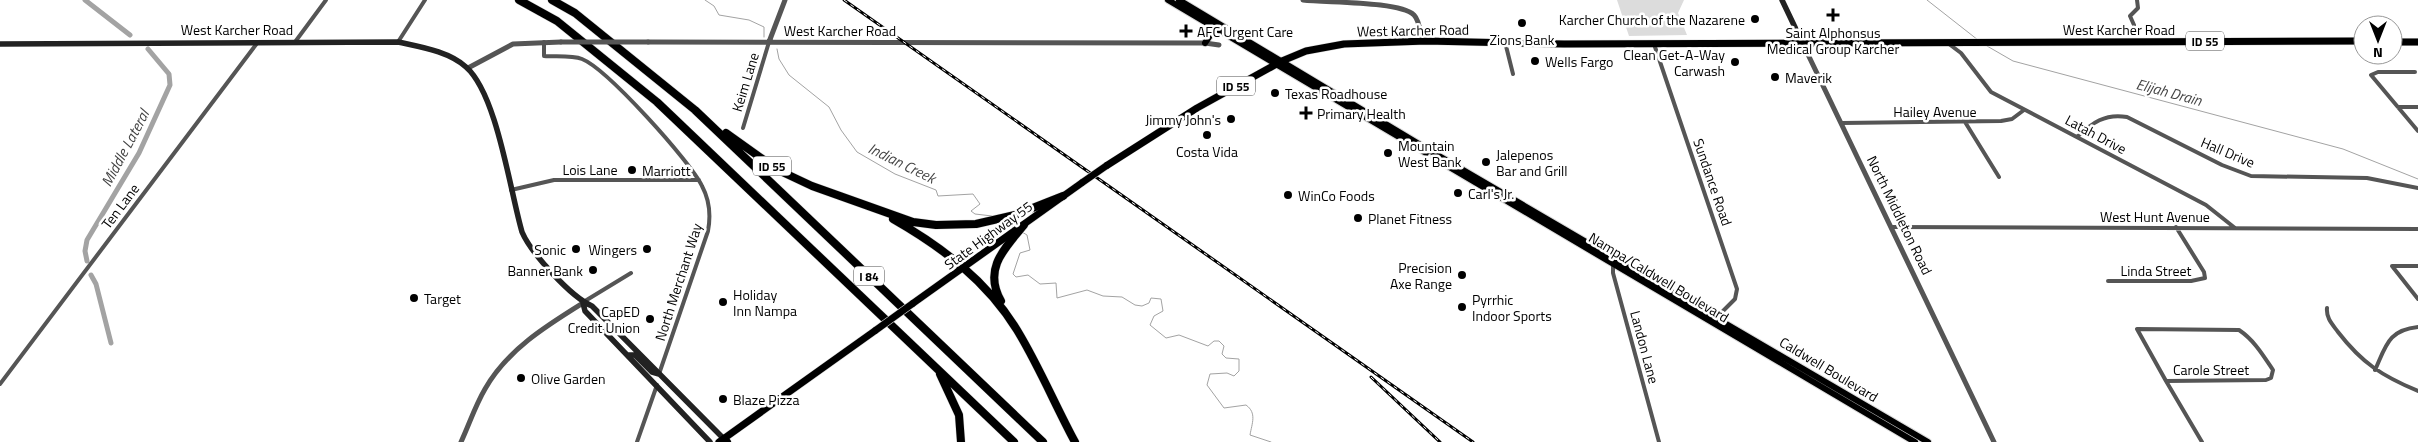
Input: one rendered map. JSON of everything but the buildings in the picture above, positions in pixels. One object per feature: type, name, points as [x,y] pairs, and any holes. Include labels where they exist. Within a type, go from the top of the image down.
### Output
[{"type":"highway","name":"I 84","points":[[519,0],[557,21],[656,102],[811,251],[936,365],[1014,442]]},
{"type":"highway","name":"I 84","points":[[552,0],[575,13],[696,110],[1043,442]]},
{"type":"highway","name":"West Karcher Road","points":[[1555,42],[1563,44],[1912,38],[1963,43]]},
{"type":"highway","name":"West Karcher Road","points":[[1279,62],[1306,51],[1337,45],[1422,41],[1555,42],[1573,39],[1963,43],[1990,41],[2353,42]]},
{"type":"highway","points":[[2403,42],[2418,42]]},
{"type":"highway","name":"State Highway 55","points":[[723,441],[1106,166],[1197,108],[1279,62]]},
{"type":"highway","name":"ID 55","points":[[696,110],[771,165],[812,186],[914,222],[956,226],[996,220],[1063,196]]},
{"type":"highway","points":[[812,186],[890,218],[917,232],[958,260],[1002,307],[1018,330],[1075,442]]},
{"type":"highway","points":[[1024,225],[999,256],[992,276],[997,296],[1020,328],[1032,352],[1041,378]]},
{"type":"highway","points":[[936,365],[958,409],[962,422],[961,442]]},
{"type":"main road","points":[[1168,0],[1279,62]]},
{"type":"main road","points":[[1179,0],[1279,62]]},
{"type":"main road","name":"North Middleton Road","points":[[1782,0],[1801,40]]},
{"type":"main road","points":[[1205,43],[1212,36],[1213,30],[1208,24]]},
{"type":"main road","name":"West Karcher Road","points":[[0,44],[398,42],[427,48],[468,68]]},
{"type":"main road","name":"Nampa/Caldwell Boulevard","points":[[1279,62],[1392,131],[1714,320],[1915,442]]},
{"type":"main road","points":[[468,68],[485,98],[523,234],[544,262],[583,303],[592,306],[723,441]]},
{"type":"main road","points":[[583,303],[585,311],[657,384],[710,442]]},
{"type":"main road","name":"Caldwell Boulevard","points":[[1714,320],[1928,442]]},
{"type":"main road","points":[[628,355],[635,355],[652,372],[659,374]]},
{"type":"street","points":[[295,42],[326,0]]},
{"type":"street","points":[[398,42],[425,0]]},
{"type":"street","points":[[769,42],[785,0]]},
{"type":"street","points":[[1304,0],[1318,2],[1394,3],[1408,9],[1414,15],[1419,24],[1422,41]]},
{"type":"street","points":[[2134,25],[2130,16],[2138,8],[2137,0]]},
{"type":"street","name":"North Middleton Road","points":[[1801,40],[1994,442]]},
{"type":"street","name":"Ten Lane","points":[[0,384],[258,42]]},
{"type":"street","name":"West Karcher Road","points":[[468,68],[504,47],[525,42],[1205,43],[1219,45]]},
{"type":"street","name":"North Merchant Way","points":[[544,42],[544,56],[582,59],[631,99],[699,180],[707,194],[710,208],[708,231],[659,374]]},
{"type":"street","name":"Keim Lane","points":[[743,128],[769,42]]},
{"type":"street","points":[[1506,42],[1513,74]]},
{"type":"street","name":"Sundance Road","points":[[1653,42],[1737,288],[1736,299],[1714,320]]},
{"type":"street","name":"Latah Drive","points":[[1963,43],[1980,84],[2024,110],[2206,205],[2235,228]]},
{"type":"street","points":[[2416,72],[2371,73],[2374,81],[2418,130]]},
{"type":"street","points":[[2397,107],[2418,107]]},
{"type":"street","name":"Hailey Avenue","points":[[1842,122],[2008,120],[2024,110]]},
{"type":"street","name":"Hall Drive","points":[[2077,136],[2096,120],[2116,114],[2127,117],[2222,165],[2251,176],[2367,178],[2416,188]]},
{"type":"street","points":[[1965,122],[1999,177]]},
{"type":"street","name":"Lois Lane","points":[[512,190],[554,180],[699,180]]},
{"type":"street","name":"West Hunt Avenue","points":[[1891,227],[2418,228]]},
{"type":"street","name":"Linda Street","points":[[2108,281],[2192,281],[2205,278],[2204,272],[2176,228]]},
{"type":"street","name":"Landon Lane","points":[[1614,261],[1613,274],[1659,442]]},
{"type":"street","points":[[2418,266],[2392,266],[2418,299]]},
{"type":"street","points":[[462,442],[485,390],[512,354],[538,330],[630,273]]},
{"type":"street","points":[[2327,308],[2327,318],[2350,351],[2375,370],[2418,391]]},
{"type":"street","points":[[2375,370],[2393,334],[2405,327],[2418,327]]},
{"type":"street","name":"Carole Street","points":[[2219,328],[2239,330],[2245,333],[2260,350],[2273,370],[2273,374],[2266,380],[2165,380],[2137,329],[2219,328]]},
{"type":"street","points":[[2165,380],[2202,442]]},
{"type":"street","points":[[637,442],[657,384]]},
{"type":"shaded area","points":[[1617,0],[1684,0],[1678,13],[1687,35],[1629,36]]},
{"type":"waterway","name":"Middle Lateral","points":[[85,0],[130,35]]},
{"type":"waterway","name":"Indian Creek","points":[[705,0],[714,6],[719,15],[749,20],[764,27],[764,37]]},
{"type":"waterway","name":"Elijah Drain","points":[[1927,0],[1978,40]]},
{"type":"waterway","name":"Elijah Drain","points":[[1987,46],[2013,61],[2343,149],[2418,179]]},
{"type":"waterway","name":"Middle Lateral","points":[[87,261],[85,251],[87,240],[139,153],[170,85],[169,74],[148,49]]},
{"type":"waterway","name":"Indian Creek","points":[[777,49],[779,59],[789,75],[829,107],[841,130],[857,152],[895,174],[936,190],[938,196],[973,194],[980,204],[971,211],[975,214],[992,216]]},
{"type":"waterway","name":"Indian Creek","points":[[1003,221],[1014,228]]},
{"type":"waterway","name":"Indian Creek","points":[[1022,232],[1027,235],[1030,250],[1020,253],[1013,274],[1016,277],[1028,275],[1040,284],[1056,283],[1057,298],[1087,290],[1103,296],[1122,297],[1135,305],[1142,306],[1149,303],[1151,298],[1161,299],[1163,311],[1154,316],[1150,325],[1166,338],[1179,335],[1208,346],[1214,341],[1219,341],[1224,346],[1222,354],[1226,358],[1239,359],[1239,371],[1234,376],[1227,373],[1210,374],[1207,385],[1224,408],[1246,405],[1253,415],[1250,435],[1271,442]]},
{"type":"waterway","name":"Middle Lateral","points":[[91,275],[96,284],[111,343]]},
{"type":"railway","points":[[844,0],[1473,442]]},
{"type":"railway","points":[[1371,377],[1440,442]]},
{"type":"place","name":"Saint Alphonsus Medical Group Karcher","points":[[1833,15]]},
{"type":"place","name":"Karcher Church of the Nazarene","points":[[1755,19]]},
{"type":"place","name":"Zions Bank","points":[[1522,23]]},
{"type":"place","name":"AFC Urgent Care","points":[[1186,31]]},
{"type":"place","name":"Wells Fargo","points":[[1535,61]]},
{"type":"place","name":"Clean Get-A-Way Carwash","points":[[1735,62]]},
{"type":"place","name":"Maverik","points":[[1775,77]]},
{"type":"place","name":"Texas Roadhouse","points":[[1275,93]]},
{"type":"place","name":"Primary Health","points":[[1306,113]]},
{"type":"place","name":"Jimmy John's","points":[[1231,119]]},
{"type":"place","name":"Costa Vida","points":[[1207,135]]},
{"type":"place","name":"Mountain West Bank","points":[[1388,153]]},
{"type":"place","name":"Jalepenos Bar and Grill","points":[[1486,162]]},
{"type":"place","name":"Marriott","points":[[632,170]]},
{"type":"place","name":"Carl's Jr.","points":[[1458,193]]},
{"type":"place","name":"WinCo Foods","points":[[1288,195]]},
{"type":"place","name":"Planet Fitness","points":[[1358,218]]},
{"type":"place","name":"Sonic","points":[[576,249]]},
{"type":"place","name":"Wingers","points":[[647,249]]},
{"type":"place","name":"Banner Bank","points":[[593,270]]},
{"type":"place","name":"Precision Axe Range","points":[[1462,275]]},
{"type":"place","name":"Target","points":[[414,298]]},
{"type":"place","name":"Holiday Inn Nampa","points":[[723,302]]},
{"type":"place","name":"Pyrrhic Indoor Sports","points":[[1462,307]]},
{"type":"place","name":"CapED Credit Union","points":[[650,319]]},
{"type":"place","name":"Olive Garden","points":[[521,378]]},
{"type":"place","name":"Blaze Pizza","points":[[723,399]]}]
